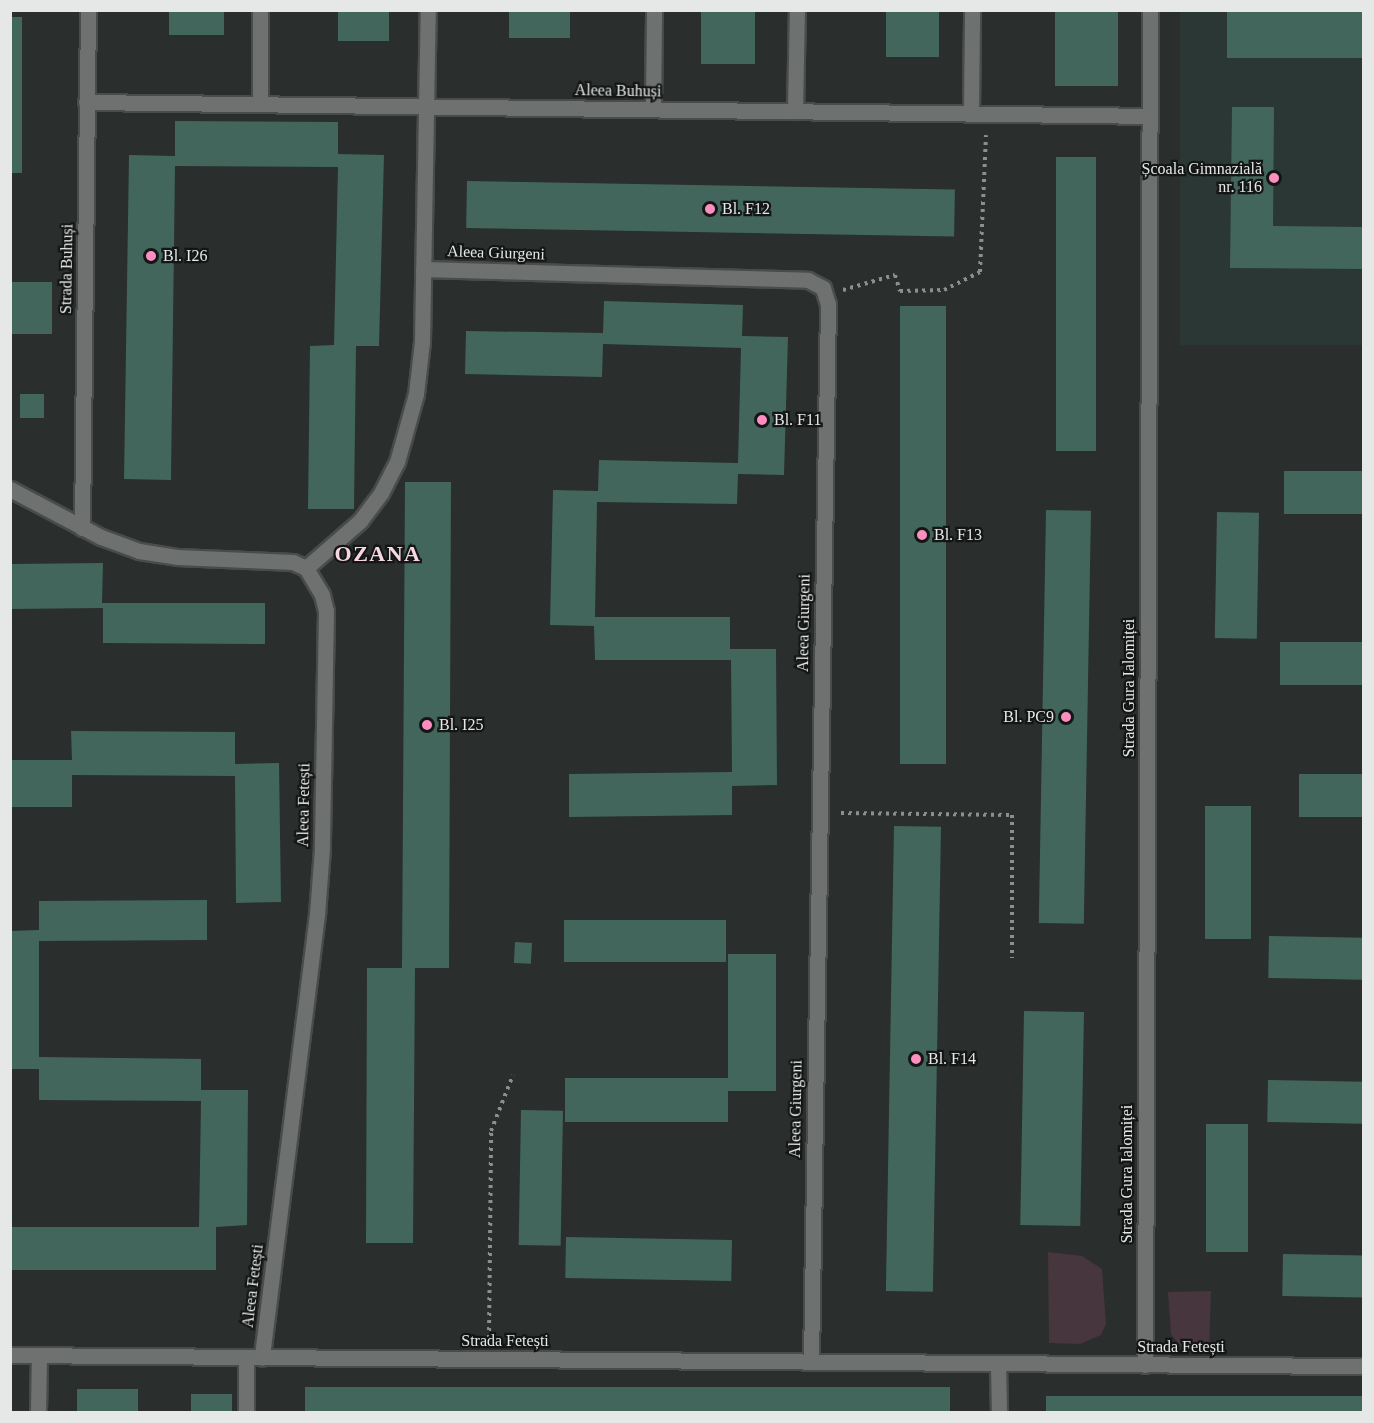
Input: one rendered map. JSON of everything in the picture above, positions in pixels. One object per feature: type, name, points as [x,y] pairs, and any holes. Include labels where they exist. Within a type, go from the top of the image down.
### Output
[{"type":"street","name":"Strada Buhuși","points":[[82,528],[88,10]]},
{"type":"street","points":[[260,10],[260,104]]},
{"type":"street","name":"Aleea Giurgeni","points":[[306,568],[360,521],[397,462],[416,394],[422,341],[428,10]]},
{"type":"street","points":[[653,109],[654,10]]},
{"type":"street","points":[[795,111],[796,10]]},
{"type":"street","points":[[971,113],[972,10]]},
{"type":"street","name":"Strada Gura Ialomiței","points":[[1145,1365],[1150,10]]},
{"type":"street","name":"Aleea Buhuși","points":[[86,102],[1150,116]]},
{"type":"street","name":"Aleea Giurgeni","points":[[423,269],[808,280],[823,288],[826,296],[811,1362]]},
{"type":"street","points":[[10,489],[82,528],[147,553],[200,559],[280,559],[306,568]]},
{"type":"street","name":"Aleea Fetești","points":[[262,1358],[322,848],[326,611],[316,580],[306,568]]},
{"type":"street","name":"Strada Fetești","points":[[10,1355],[1364,1366]]},
{"type":"street","points":[[38,1413],[39,1356]]},
{"type":"street","points":[[246,1357],[246,1413]]},
{"type":"street","points":[[998,1364],[999,1413]]},
{"type":"path","points":[[826,296],[895,275],[900,291],[944,290],[980,272],[987,114]]},
{"type":"path","points":[[819,812],[1012,815],[1012,958]]},
{"type":"path","points":[[489,1359],[491,1131],[513,1075]]},
{"type":"shaded area","name":"Școala Gimnazială nr. 116","points":[[1180,11],[1363,11],[1363,345],[1180,345]]},
{"type":"shaded area","points":[[1048,1252],[1082,1256],[1102,1269],[1106,1324],[1101,1335],[1080,1344],[1049,1343]]},
{"type":"shaded area","points":[[1211,1291],[1209,1352],[1186,1353],[1171,1334],[1168,1292]]},
{"type":"building","points":[[169,10],[224,10],[224,35],[169,35]]},
{"type":"building","points":[[338,10],[389,10],[389,41],[338,41]]},
{"type":"building","points":[[509,10],[570,10],[570,38],[509,38]]},
{"type":"building","points":[[701,10],[755,10],[755,64],[701,64]]},
{"type":"building","points":[[886,10],[939,10],[939,57],[886,57]]},
{"type":"building","points":[[1055,10],[1118,10],[1118,86],[1055,86]]},
{"type":"building","points":[[1227,10],[1364,10],[1364,58],[1227,58]]},
{"type":"building","points":[[10,17],[22,17],[22,173],[10,173]]},
{"type":"building","points":[[1232,107],[1274,107],[1273,226],[1364,227],[1364,269],[1230,268]]},
{"type":"building","name":"Bl. I26","points":[[175,121],[338,122],[338,154],[384,155],[379,346],[356,346],[354,509],[308,509],[310,346],[334,345],[338,167],[175,166],[171,480],[124,479],[129,155],[175,156]]},
{"type":"building","points":[[1056,157],[1096,157],[1096,451],[1056,451]]},
{"type":"building","name":"Bl. F12","points":[[467,181],[955,190],[954,237],[466,228]]},
{"type":"building","points":[[10,282],[52,282],[52,334],[10,334]]},
{"type":"building","points":[[604,301],[743,305],[742,336],[788,337],[784,475],[738,474],[737,504],[597,502],[595,617],[730,617],[730,649],[776,649],[777,785],[732,786],[732,815],[569,817],[569,774],[732,772],[731,660],[595,660],[594,626],[550,625],[553,490],[598,491],[599,460],[738,463],[741,348],[603,344],[602,377],[465,374],[466,331],[603,333]]},
{"type":"building","name":"Bl. F13","points":[[900,306],[946,306],[946,764],[900,764]]},
{"type":"building","points":[[20,394],[44,394],[44,418],[20,418]]},
{"type":"building","points":[[1284,471],[1364,471],[1364,514],[1284,514]]},
{"type":"building","name":"Bl. I25","points":[[405,482],[451,482],[449,968],[415,968],[413,1243],[366,1243],[367,968],[402,968]]},
{"type":"building","name":"Bl. PC9","points":[[1046,510],[1091,511],[1084,924],[1039,923]]},
{"type":"building","points":[[1217,512],[1259,513],[1257,639],[1215,638]]},
{"type":"building","points":[[103,563],[102,603],[265,603],[265,644],[103,643],[103,608],[10,609],[10,564]]},
{"type":"building","points":[[1280,642],[1364,642],[1364,685],[1280,685]]},
{"type":"building","points":[[71,731],[235,732],[235,764],[279,763],[281,902],[236,903],[235,776],[72,775],[72,807],[10,807],[10,760],[72,760]]},
{"type":"building","points":[[1299,774],[1364,774],[1364,817],[1299,817]]},
{"type":"building","points":[[1205,806],[1251,806],[1251,939],[1205,939]]},
{"type":"building","name":"Bl. F14","points":[[894,826],[941,827],[933,1292],[886,1291]]},
{"type":"building","points":[[207,900],[207,940],[39,941],[39,1057],[201,1059],[201,1090],[248,1090],[247,1225],[216,1227],[216,1270],[10,1270],[10,1227],[199,1227],[201,1101],[39,1100],[39,1069],[10,1069],[10,931],[39,930],[39,901]]},
{"type":"building","points":[[564,920],[726,920],[726,962],[564,962]]},
{"type":"building","points":[[1269,936],[1364,938],[1363,980],[1268,978]]},
{"type":"building","points":[[515,942],[532,943],[531,964],[514,963]]},
{"type":"building","points":[[728,954],[776,954],[776,1091],[728,1091],[728,1122],[565,1122],[565,1078],[728,1078]]},
{"type":"building","points":[[1024,1011],[1084,1012],[1080,1226],[1020,1225]]},
{"type":"building","points":[[1268,1080],[1364,1082],[1363,1124],[1267,1122]]},
{"type":"building","points":[[521,1110],[563,1111],[561,1246],[519,1245]]},
{"type":"building","points":[[1206,1124],[1248,1124],[1248,1252],[1206,1252]]},
{"type":"building","points":[[566,1237],[732,1240],[731,1281],[565,1278]]},
{"type":"building","points":[[1283,1254],[1364,1255],[1363,1297],[1282,1296]]},
{"type":"building","points":[[305,1387],[950,1387],[950,1412],[305,1412]]},
{"type":"building","points":[[77,1389],[138,1389],[138,1412],[77,1412]]},
{"type":"building","points":[[191,1394],[232,1394],[232,1412],[191,1412]]},
{"type":"building","points":[[1046,1396],[1364,1396],[1364,1412],[1046,1412]]},
{"type":"place","name":"Școala Gimnazială nr. 116","points":[[1274,178]]},
{"type":"place","name":"Bl. F12","points":[[710,209]]},
{"type":"place","name":"Bl. I26","points":[[151,256]]},
{"type":"place","name":"Bl. F11","points":[[762,420]]},
{"type":"place","name":"Bl. F13","points":[[922,535]]},
{"type":"place","name":"Bl. PC9","points":[[1066,717]]},
{"type":"place","name":"Bl. I25","points":[[427,725]]},
{"type":"place","name":"Bl. F14","points":[[916,1059]]},
{"type":"district","name":"OZANA","points":[[378,554]]}]
